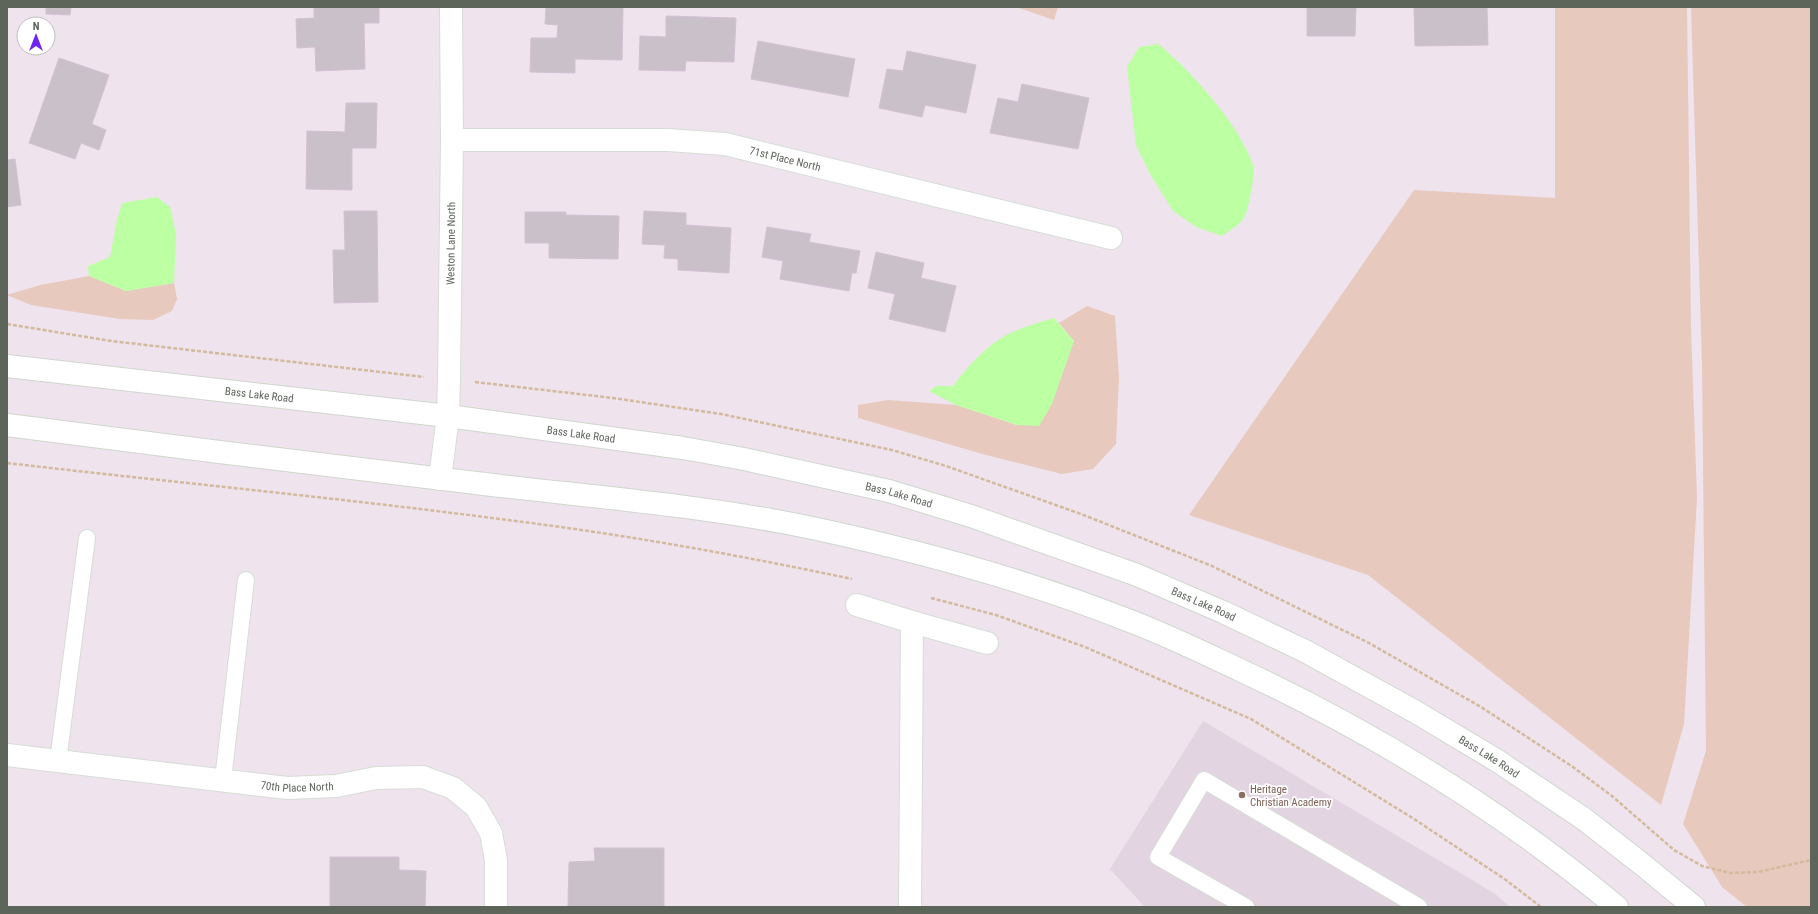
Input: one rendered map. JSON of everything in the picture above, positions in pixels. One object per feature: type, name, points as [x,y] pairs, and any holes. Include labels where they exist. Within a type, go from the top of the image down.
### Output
[{"type":"main road","name":"Weston Lane North","points":[[440,479],[448,416],[452,140],[451,7]]},
{"type":"main road","name":"71st Place North","points":[[452,140],[668,140],[725,144],[1111,238]]},
{"type":"main road","name":"Bass Lake Road","points":[[7,366],[448,416],[683,448],[744,458],[889,491],[971,516],[1137,575],[1223,612],[1305,651],[1414,711],[1496,760],[1584,819],[1694,907]]},
{"type":"main road","points":[[7,425],[440,479],[708,510],[813,528],[916,552],[991,574],[1132,621],[1281,689],[1381,742],[1512,827],[1617,907]]},
{"type":"main road","points":[[857,605],[912,622],[987,642]]},
{"type":"main road","points":[[910,907],[912,622]]},
{"type":"main road","name":"70th Place North","points":[[7,755],[287,788],[336,786],[376,778],[422,777],[453,788],[476,807],[491,833],[496,860],[496,907]]},
{"type":"lane","points":[[58,761],[87,538]]},
{"type":"lane","points":[[223,780],[246,580]]},
{"type":"lane","points":[[1246,907],[1158,857],[1204,780],[1419,907]]},
{"type":"path","points":[[7,324],[111,341],[417,377]]},
{"type":"path","points":[[479,382],[613,398],[721,414],[780,425],[892,450],[946,466],[1080,514],[1212,566],[1369,642],[1481,707],[1573,767],[1612,796],[1674,850],[1702,866],[1730,873],[1758,872],[1811,860]]},
{"type":"path","points":[[7,463],[294,494],[525,522],[726,553],[854,579]]},
{"type":"path","points":[[936,600],[996,615],[1086,647],[1251,718],[1411,817],[1506,880],[1541,907]]},
{"type":"shaded area","points":[[1016,7],[1058,7],[1054,20]]},
{"type":"shaded area","points":[[1555,7],[1687,7],[1691,328],[1697,498],[1684,724],[1661,805],[1368,575],[1189,515],[1414,190],[1555,198]]},
{"type":"shaded area","points":[[1691,7],[1811,7],[1811,907],[1747,907],[1722,887],[1683,824],[1706,751],[1702,364]]},
{"type":"shaded area","points":[[1158,44],[1185,68],[1214,101],[1239,136],[1248,152],[1254,168],[1251,192],[1245,216],[1238,225],[1222,236],[1196,227],[1173,211],[1150,174],[1136,145],[1127,67],[1139,47]]},
{"type":"shaded area","points":[[157,197],[170,207],[176,234],[174,283],[126,291],[89,276],[88,266],[110,257],[122,203]]},
{"type":"shaded area","points":[[89,276],[126,291],[174,283],[177,299],[172,311],[153,320],[120,319],[31,305],[7,295],[40,285]]},
{"type":"shaded area","points":[[1087,306],[1115,316],[1119,377],[1116,444],[1093,469],[1062,474],[986,455],[858,418],[858,405],[888,400],[956,405],[1017,425],[1074,341],[1059,323]]},
{"type":"shaded area","points":[[1054,318],[1074,341],[1052,404],[1039,426],[1017,425],[956,405],[929,391],[936,386],[953,386],[987,348],[1004,336]]},
{"type":"shaded area","name":"Heritage Christian Academy","points":[[1203,721],[1494,893],[1510,907],[1145,907],[1110,869]]},
{"type":"building","points":[[46,7],[71,7],[70,15],[46,14]]},
{"type":"building","points":[[314,7],[379,7],[379,23],[364,23],[365,69],[316,71],[315,47],[297,48],[296,19],[314,18]]},
{"type":"building","points":[[546,7],[623,7],[622,60],[575,59],[575,73],[530,72],[531,38],[557,38],[558,25],[545,24]]},
{"type":"building","points":[[1307,7],[1356,7],[1355,36],[1307,36]]},
{"type":"building","points":[[1487,7],[1488,45],[1415,46],[1414,8]]},
{"type":"building","points":[[666,16],[736,18],[734,62],[686,61],[685,71],[639,70],[640,36],[666,37]]},
{"type":"building","points":[[758,41],[855,59],[848,97],[751,79]]},
{"type":"building","points":[[907,51],[976,65],[966,113],[925,105],[922,117],[879,108],[887,69],[903,71]]},
{"type":"building","points":[[59,58],[109,75],[92,124],[106,130],[99,150],[81,143],[75,159],[29,143]]},
{"type":"building","points":[[1022,84],[1089,98],[1078,149],[990,133],[998,98],[1018,102]]},
{"type":"building","points":[[346,103],[377,103],[376,148],[352,148],[352,190],[306,189],[307,131],[345,132]]},
{"type":"building","points":[[15,159],[21,205],[7,207],[7,160]]},
{"type":"building","points":[[344,211],[377,211],[378,302],[334,303],[333,250],[345,250]]},
{"type":"building","points":[[644,211],[686,213],[686,225],[731,228],[729,273],[678,270],[678,259],[664,258],[665,245],[642,244]]},
{"type":"building","points":[[525,212],[566,212],[566,215],[619,216],[618,259],[549,258],[549,243],[525,243]]},
{"type":"building","points":[[767,227],[811,234],[809,242],[860,251],[856,273],[852,273],[849,291],[780,279],[783,261],[762,257]]},
{"type":"building","points":[[876,252],[924,263],[921,278],[956,286],[945,332],[889,319],[895,294],[868,288]]},
{"type":"building","points":[[594,848],[664,848],[664,907],[568,907],[569,862],[595,861]]},
{"type":"building","points":[[330,857],[399,857],[399,870],[426,871],[425,907],[330,907]]},
{"type":"place","name":"Heritage Christian Academy","points":[[1242,795]]}]
